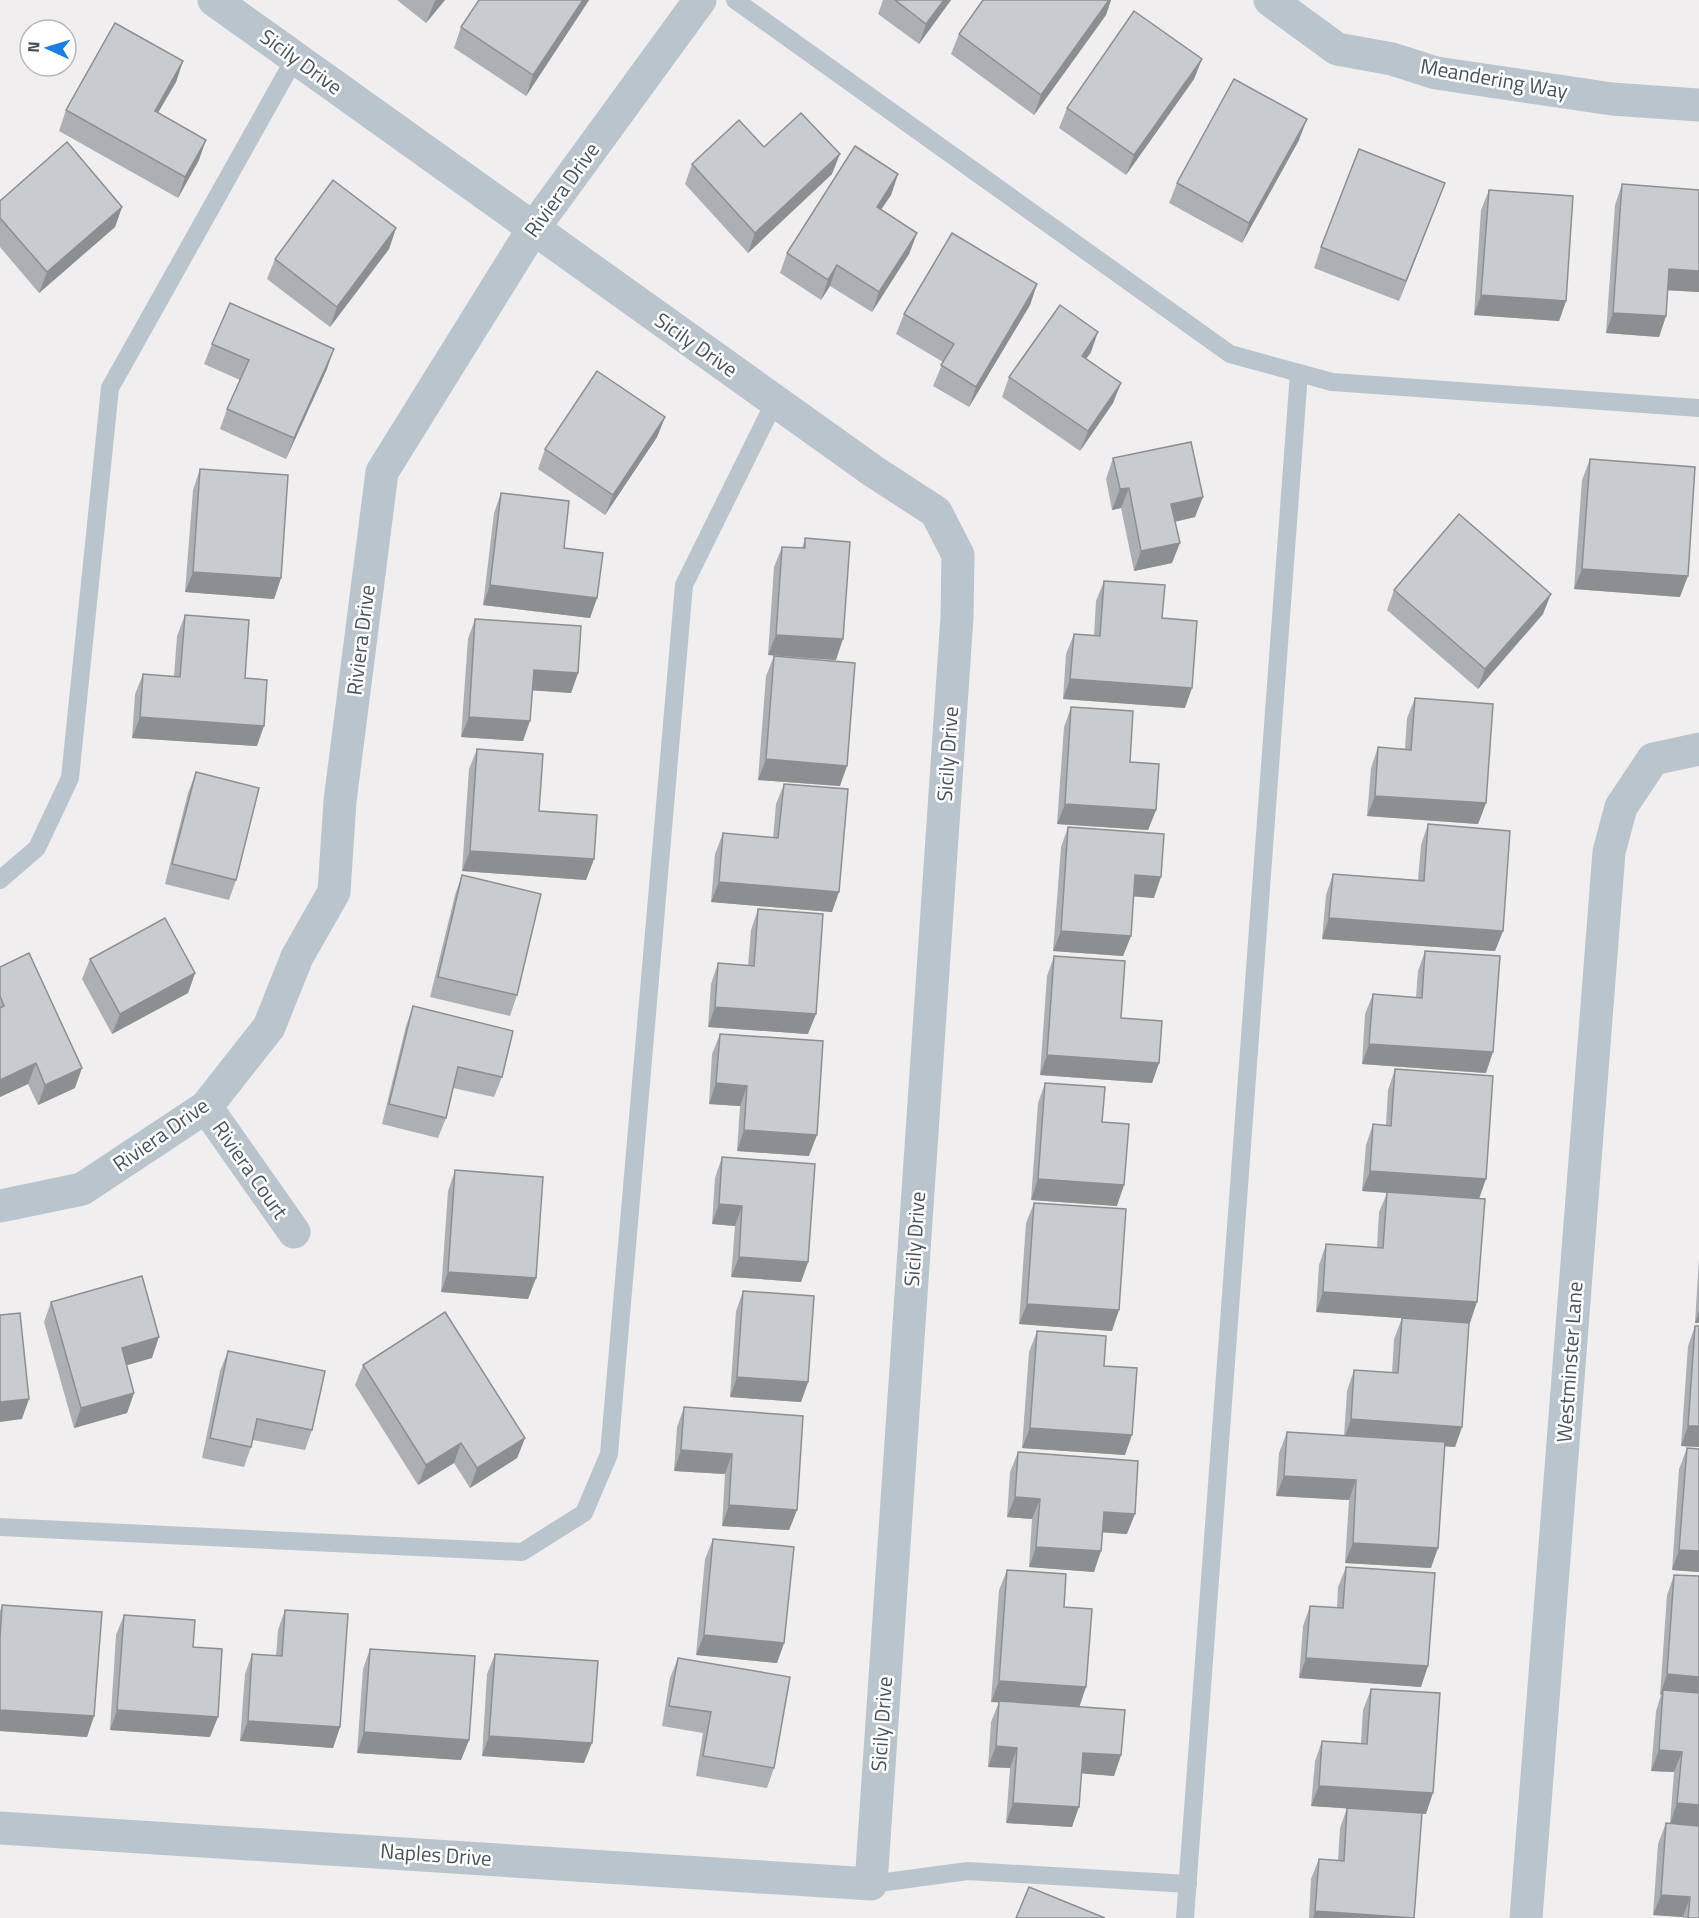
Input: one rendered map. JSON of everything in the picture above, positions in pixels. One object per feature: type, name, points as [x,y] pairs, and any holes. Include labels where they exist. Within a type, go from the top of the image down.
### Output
[{"type":"street","name":"Sicily Drive","points":[[214,0],[873,471],[936,512],[958,555],[956,640],[872,1884]]},
{"type":"street","name":"Riviera Drive","points":[[0,1206],[82,1190],[206,1107],[269,1028],[297,957],[334,892],[340,801],[382,472],[533,229],[700,0]]},
{"type":"street","name":"Meandering Way","points":[[1270,0],[1337,49],[1392,59],[1436,73],[1612,99],[1699,105]]},
{"type":"street","name":"Westminster Lane","points":[[1526,1918],[1608,864],[1621,807],[1653,759],[1699,749]]},
{"type":"street","name":"Riviera Court","points":[[206,1107],[294,1232]]},
{"type":"street","name":"Naples Drive","points":[[0,1828],[872,1884]]},
{"type":"lane","points":[[735,0],[1230,354],[1332,382],[1699,408]]},
{"type":"lane","points":[[0,880],[37,848],[70,778],[110,388],[295,58]]},
{"type":"lane","points":[[1185,1918],[1299,373]]},
{"type":"lane","points":[[0,1527],[522,1552],[584,1513],[609,1454],[684,585],[775,401]]},
{"type":"lane","points":[[872,1884],[968,1871],[1188,1884]]},
{"type":"building","points":[[479,0],[583,0],[533,75],[461,27]]},
{"type":"building","points":[[895,0],[944,0],[926,24]]},
{"type":"building","points":[[983,0],[1109,0],[1041,95],[959,34]]},
{"type":"building","points":[[1134,11],[1202,59],[1134,155],[1067,108]]},
{"type":"building","points":[[115,23],[183,61],[155,111],[206,140],[185,177],[66,110]]},
{"type":"building","points":[[1234,79],[1307,119],[1249,223],[1177,183]]},
{"type":"building","points":[[801,113],[840,154],[755,233],[692,164],[739,120],[764,147]]},
{"type":"building","points":[[67,142],[122,207],[47,272],[0,218],[0,201]]},
{"type":"building","points":[[855,146],[898,174],[877,207],[917,233],[879,292],[837,265],[828,280],[787,253]]},
{"type":"building","points":[[1359,149],[1445,183],[1406,281],[1321,247]]},
{"type":"building","points":[[333,180],[396,228],[337,307],[275,259]]},
{"type":"building","points":[[1622,184],[1699,190],[1699,271],[1669,269],[1666,316],[1613,313]]},
{"type":"building","points":[[1489,190],[1573,196],[1566,301],[1481,295]]},
{"type":"building","points":[[952,233],[1037,284],[976,387],[941,365],[954,344],[904,314]]},
{"type":"building","points":[[230,303],[334,349],[294,438],[227,409],[249,360],[212,344]]},
{"type":"building","points":[[1060,305],[1098,332],[1082,356],[1121,383],[1088,431],[1009,377]]},
{"type":"building","points":[[597,371],[665,417],[613,495],[545,449]]},
{"type":"building","points":[[1191,442],[1203,497],[1171,504],[1180,543],[1141,551],[1129,488],[1120,489],[1113,458]]},
{"type":"building","points":[[1590,459],[1695,467],[1688,576],[1582,569]]},
{"type":"building","points":[[200,469],[288,475],[281,578],[193,572]]},
{"type":"building","points":[[501,493],[569,501],[564,548],[603,553],[597,598],[490,585]]},
{"type":"building","points":[[1459,514],[1551,594],[1485,669],[1394,590]]},
{"type":"building","points":[[805,538],[850,542],[843,639],[776,635],[782,547],[805,548]]},
{"type":"building","points":[[1104,581],[1165,585],[1162,618],[1197,621],[1192,688],[1070,679],[1074,634],[1100,636]]},
{"type":"building","points":[[185,615],[249,620],[245,678],[267,680],[264,726],[140,717],[143,674],[180,677]]},
{"type":"building","points":[[475,619],[581,626],[578,673],[534,670],[530,721],[469,717]]},
{"type":"building","points":[[774,656],[855,663],[847,766],[766,759]]},
{"type":"building","points":[[1415,698],[1493,704],[1486,803],[1375,796],[1378,747],[1411,750]]},
{"type":"building","points":[[1071,707],[1133,711],[1130,762],[1159,764],[1156,810],[1065,804]]},
{"type":"building","points":[[477,749],[543,754],[539,811],[597,815],[594,859],[470,851]]},
{"type":"building","points":[[196,772],[259,788],[236,880],[172,864]]},
{"type":"building","points":[[784,784],[848,789],[839,892],[719,882],[723,833],[778,838]]},
{"type":"building","points":[[1428,824],[1510,831],[1503,931],[1329,918],[1333,874],[1424,881]]},
{"type":"building","points":[[1068,827],[1164,834],[1161,877],[1135,875],[1131,936],[1061,931]]},
{"type":"building","points":[[462,875],[541,894],[517,995],[438,977]]},
{"type":"building","points":[[758,909],[823,914],[816,1014],[715,1007],[718,963],[754,966]]},
{"type":"building","points":[[165,918],[195,973],[120,1014],[90,959]]},
{"type":"building","points":[[1425,951],[1500,956],[1493,1052],[1369,1044],[1373,994],[1422,998]]},
{"type":"building","points":[[29,953],[82,1068],[45,1085],[36,1063],[0,1080],[0,1008],[4,1006],[0,996],[0,967]]},
{"type":"building","points":[[1054,956],[1125,961],[1121,1018],[1162,1021],[1159,1063],[1047,1055]]},
{"type":"building","points":[[413,1006],[513,1031],[502,1077],[458,1067],[446,1118],[389,1104]]},
{"type":"building","points":[[720,1034],[823,1041],[817,1135],[744,1130],[747,1086],[716,1083]]},
{"type":"building","points":[[1395,1069],[1493,1076],[1486,1179],[1370,1171],[1373,1124],[1391,1126]]},
{"type":"building","points":[[1045,1083],[1105,1087],[1102,1122],[1129,1124],[1124,1185],[1038,1179]]},
{"type":"building","points":[[722,1157],[815,1164],[808,1262],[739,1257],[742,1206],[719,1204]]},
{"type":"building","points":[[455,1170],[543,1177],[536,1278],[448,1272]]},
{"type":"building","points":[[1387,1192],[1485,1199],[1477,1302],[1323,1292],[1326,1244],[1383,1248]]},
{"type":"building","points":[[1034,1203],[1126,1209],[1119,1310],[1027,1304]]},
{"type":"building","points":[[142,1276],[159,1337],[122,1348],[134,1393],[81,1408],[51,1302]]},
{"type":"building","points":[[743,1291],[814,1296],[808,1382],[737,1377]]},
{"type":"building","points":[[445,1312],[525,1438],[477,1468],[461,1443],[426,1465],[363,1365]]},
{"type":"building","points":[[20,1313],[29,1399],[0,1402],[0,1315]]},
{"type":"building","points":[[1402,1318],[1469,1323],[1462,1427],[1351,1419],[1354,1370],[1398,1373]]},
{"type":"building","points":[[1695,1326],[1699,1326],[1699,1426],[1688,1426]]},
{"type":"building","points":[[1037,1331],[1106,1336],[1104,1366],[1137,1368],[1132,1435],[1030,1428]]},
{"type":"building","points":[[228,1351],[325,1371],[312,1430],[257,1419],[251,1447],[210,1438]]},
{"type":"building","points":[[684,1407],[803,1416],[797,1510],[729,1505],[732,1454],[681,1450]]},
{"type":"building","points":[[1287,1432],[1445,1442],[1438,1548],[1353,1543],[1356,1480],[1284,1476]]},
{"type":"building","points":[[1687,1448],[1699,1449],[1699,1551],[1679,1550]]},
{"type":"building","points":[[1018,1452],[1138,1461],[1135,1514],[1104,1512],[1101,1551],[1036,1547],[1040,1499],[1015,1497]]},
{"type":"building","points":[[713,1539],[794,1547],[784,1643],[704,1635]]},
{"type":"building","points":[[1346,1567],[1435,1573],[1428,1666],[1306,1658],[1310,1606],[1343,1608]]},
{"type":"building","points":[[1007,1570],[1066,1574],[1064,1607],[1092,1609],[1086,1687],[999,1681]]},
{"type":"building","points":[[1674,1575],[1699,1576],[1699,1677],[1667,1674]]},
{"type":"building","points":[[2,1605],[102,1612],[94,1716],[0,1710]]},
{"type":"building","points":[[285,1610],[348,1614],[340,1727],[248,1721],[252,1654],[282,1656]]},
{"type":"building","points":[[124,1615],[195,1620],[193,1647],[222,1649],[218,1717],[117,1710]]},
{"type":"building","points":[[370,1649],[475,1656],[469,1740],[364,1732]]},
{"type":"building","points":[[495,1654],[598,1661],[592,1743],[489,1736]]},
{"type":"building","points":[[678,1658],[790,1677],[774,1768],[703,1756],[711,1712],[669,1706]]},
{"type":"building","points":[[1371,1689],[1440,1693],[1433,1793],[1319,1786],[1322,1741],[1367,1744]]},
{"type":"building","points":[[1663,1690],[1699,1693],[1699,1805],[1677,1803],[1682,1752],[1659,1750]]},
{"type":"building","points":[[999,1701],[1125,1710],[1121,1755],[1083,1753],[1079,1807],[1013,1803],[1017,1748],[996,1746]]},
{"type":"building","points":[[1347,1808],[1422,1813],[1414,1918],[1315,1911],[1319,1859],[1344,1861]]},
{"type":"building","points":[[1666,1823],[1699,1826],[1699,1918],[1688,1918],[1690,1897],[1661,1895]]},
{"type":"building","points":[[1029,1887],[1105,1918],[1016,1918]]}]
